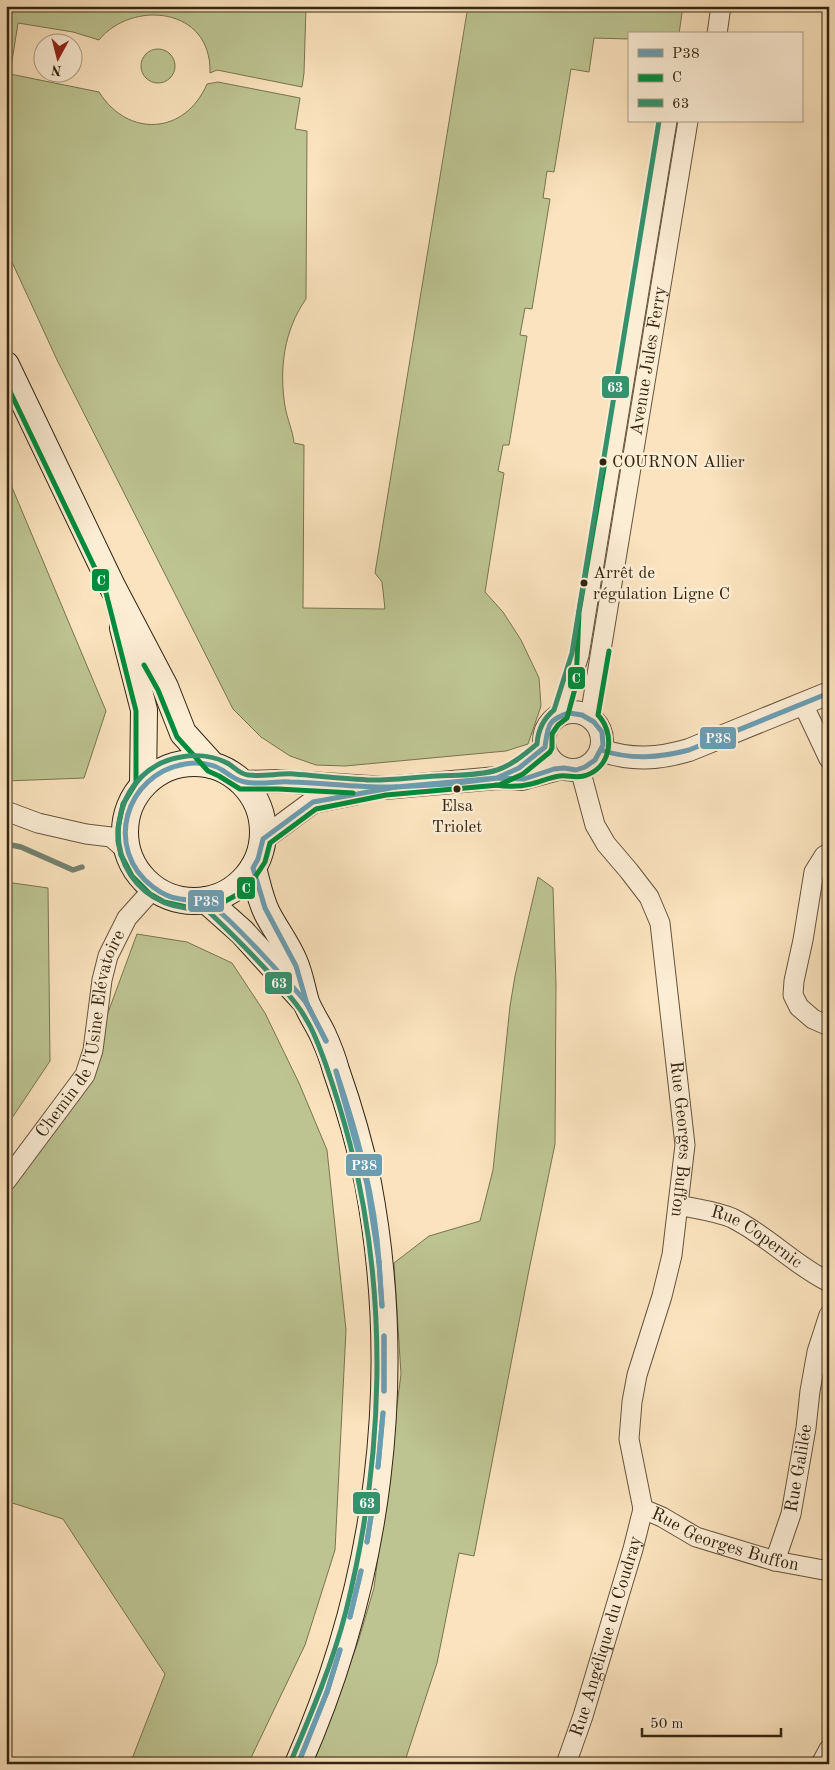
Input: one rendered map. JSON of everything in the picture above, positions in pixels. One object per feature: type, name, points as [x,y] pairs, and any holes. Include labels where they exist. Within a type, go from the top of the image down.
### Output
[{"type":"main road","points":[[6,364],[112,586],[165,687],[183,733],[212,765]]},
{"type":"main road","points":[[112,586],[144,710],[143,785]]},
{"type":"main road","points":[[187,763],[212,765],[223,769],[242,782],[250,791],[259,808],[263,826],[263,839],[258,859],[253,868],[238,886],[206,900],[179,899],[154,888],[138,872],[128,852],[125,829],[126,817],[135,796],[143,785],[163,770],[187,763]]},
{"type":"main road","points":[[253,868],[265,910],[294,962],[307,1004],[324,1037],[354,1126],[368,1182],[383,1296],[384,1371],[380,1455],[370,1531],[352,1615],[330,1684],[298,1764]]},
{"type":"main road","points":[[206,900],[242,932],[307,1004]]},
{"type":"street","points":[[717,32],[722,6]]},
{"type":"street","name":"Avenue Jules Ferry","points":[[560,715],[579,655],[667,122]]},
{"type":"street","name":"Avenue Jules Ferry","points":[[590,717],[688,122]]},
{"type":"street","points":[[601,750],[631,757],[667,757],[698,747],[829,693]]},
{"type":"street","points":[[803,704],[829,759]]},
{"type":"street","points":[[263,839],[314,802],[385,788],[497,778],[522,779],[571,768],[592,763],[601,750],[601,732],[595,721],[590,717],[576,712],[560,715],[545,732],[545,747],[548,756],[554,763],[571,768]]},
{"type":"street","points":[[497,778],[519,768],[545,747]]},
{"type":"street","name":"Rue Georges Buffon","points":[[571,768],[595,825],[606,844],[648,897],[660,922],[685,1145],[672,1255],[632,1402],[629,1439],[643,1509],[662,1517],[696,1537],[775,1561],[829,1571]]},
{"type":"street","points":[[242,782],[278,781],[385,788]]},
{"type":"street","points":[[6,811],[38,823],[86,834],[111,837],[128,852]]},
{"type":"street","points":[[829,853],[824,856],[814,872],[793,995],[799,1008],[813,1019],[829,1026]]},
{"type":"street","name":"Chemin de l'Usine Elévatoire","points":[[6,1181],[85,1075],[93,1050],[102,980],[108,956],[127,918],[154,888]]},
{"type":"street","name":"Rue Copernic","points":[[679,1205],[731,1218],[829,1282]]},
{"type":"street","name":"Rue Galilée","points":[[775,1561],[791,1514],[802,1457],[813,1371],[829,1314]]},
{"type":"street","name":"Rue Angélique du Coudray","points":[[566,1764],[583,1716],[634,1549],[643,1509]]},
{"type":"street","points":[[821,1764],[829,1749]]},
{"type":"green space","points":[[6,6],[306,6],[302,87],[217,70],[210,73],[207,51],[198,34],[184,23],[167,16],[149,15],[130,19],[113,27],[99,40],[82,35],[82,32],[18,23],[10,74],[32,78],[32,82],[50,82],[99,92],[111,107],[125,117],[140,123],[156,124],[171,121],[185,113],[197,101],[207,84],[218,82],[300,98],[295,129],[307,131],[306,299],[288,337],[283,364],[283,392],[294,443],[304,445],[303,608],[385,609],[382,582],[375,573],[468,6],[683,6],[679,32],[628,32],[628,39],[594,38],[589,72],[571,69],[554,172],[547,171],[543,198],[550,199],[532,309],[525,308],[520,335],[527,336],[509,445],[503,445],[498,471],[504,473],[485,592],[503,612],[521,640],[539,678],[541,706],[528,744],[506,751],[345,766],[316,765],[290,756],[261,737],[233,709],[58,362],[6,249]]},
{"type":"green space","points":[[158,49],[170,54],[175,66],[170,78],[158,83],[146,78],[141,66],[146,54]]},
{"type":"green space","points":[[6,473],[106,711],[84,778],[6,781]]},
{"type":"green space","points":[[538,877],[553,888],[556,985],[555,1144],[474,1556],[459,1553],[437,1663],[404,1764],[313,1764],[358,1642],[374,1588],[401,1374],[394,1263],[429,1236],[480,1221],[493,1170],[510,1006],[515,976]]},
{"type":"green space","points":[[6,882],[48,888],[50,1061],[6,1127]]},
{"type":"green space","points":[[137,934],[187,942],[232,963],[265,1013],[299,1083],[327,1150],[346,1330],[335,1550],[305,1645],[248,1764],[130,1764],[165,1674],[63,1519],[6,1501],[6,1181],[85,1075]]},
{"type":"waterway","points":[[6,844],[21,847],[73,870],[82,867]]},
{"type":"transit line","name":"63","points":[[291,1761],[322,1687],[341,1630],[359,1553],[368,1495],[377,1378],[376,1319],[371,1260],[363,1202],[336,1094],[317,1041],[302,1013],[290,996],[264,967],[208,911],[169,904],[145,891],[130,874],[121,854],[118,833],[121,812],[129,793],[142,776],[159,764],[181,757],[212,757],[224,761],[248,775],[294,774],[381,780],[490,772],[503,768],[537,744],[542,725],[554,710],[572,653],[659,122]]},
{"type":"transit line","name":"C","points":[[6,383],[105,589],[136,711],[136,783],[123,804],[118,828],[121,855],[132,876],[150,894],[164,902],[191,908],[220,904],[242,892],[252,882],[265,862],[270,843],[316,809],[386,795],[499,785],[523,774],[550,752],[552,748],[552,734],[558,725],[567,718],[576,685],[579,612],[605,462]]},
{"type":"transit line","name":"C","points":[[496,785],[518,786],[556,777],[584,776],[595,771],[602,764],[606,757],[609,740],[607,731],[598,715],[609,651]]},
{"type":"transit line","name":"C","points":[[144,665],[158,690],[177,737],[208,771],[240,789],[353,793]]},
{"type":"transit line","name":"P38","points":[[601,750],[634,757],[667,755],[689,750],[829,693]]},
{"type":"transit line","name":"P38","points":[[569,713],[582,715],[594,722],[602,732],[603,745],[595,760],[585,767],[576,770],[554,769],[524,779],[498,778],[449,784],[396,787],[497,778],[519,768],[545,747],[550,725],[556,718],[569,713]]},
{"type":"transit line","name":"P38","points":[[307,1004],[228,919],[210,903],[184,900],[166,895],[153,887],[138,871],[128,853],[125,834],[128,815],[135,797],[148,782],[164,771],[190,763],[214,766],[239,780],[251,783],[285,782],[396,787]]},
{"type":"transit line","name":"P38","points":[[307,1004],[296,966],[265,908],[253,868],[258,859],[263,839],[313,802],[396,787]]},
{"type":"transit line","name":"P38","points":[[307,1004],[326,1041]]},
{"type":"transit line","name":"P38","points":[[307,1004],[326,1041]]},
{"type":"transit line","name":"P38","points":[[336,1071],[364,1165],[374,1213],[379,1262]]},
{"type":"transit line","name":"P38","points":[[336,1071],[367,1184],[379,1262]]},
{"type":"transit line","name":"P38","points":[[379,1262],[382,1306]]},
{"type":"transit line","name":"P38","points":[[379,1262],[382,1306]]},
{"type":"transit line","name":"P38","points":[[384,1336],[384,1391]]},
{"type":"transit line","name":"P38","points":[[384,1336],[384,1391]]},
{"type":"transit line","name":"P38","points":[[378,1467],[383,1413]]},
{"type":"transit line","name":"P38","points":[[378,1467],[383,1413]]},
{"type":"transit line","name":"P38","points":[[367,1542],[375,1491]]},
{"type":"transit line","name":"P38","points":[[367,1542],[375,1491]]},
{"type":"transit line","name":"P38","points":[[350,1617],[361,1571]]},
{"type":"transit line","name":"P38","points":[[350,1617],[361,1571]]},
{"type":"transit line","name":"P38","points":[[327,1692],[340,1650]]},
{"type":"transit line","name":"P38","points":[[327,1692],[340,1650]]},
{"type":"transit line","name":"P38","points":[[298,1764],[327,1692]]},
{"type":"transit line","name":"P38","points":[[298,1764],[327,1692]]},
{"type":"place","name":"COURNON Allier","points":[[603,462]]},
{"type":"place","name":"Arrêt de régulation Ligne C","points":[[584,583]]},
{"type":"place","name":"Elsa Triolet","points":[[457,789]]}]
